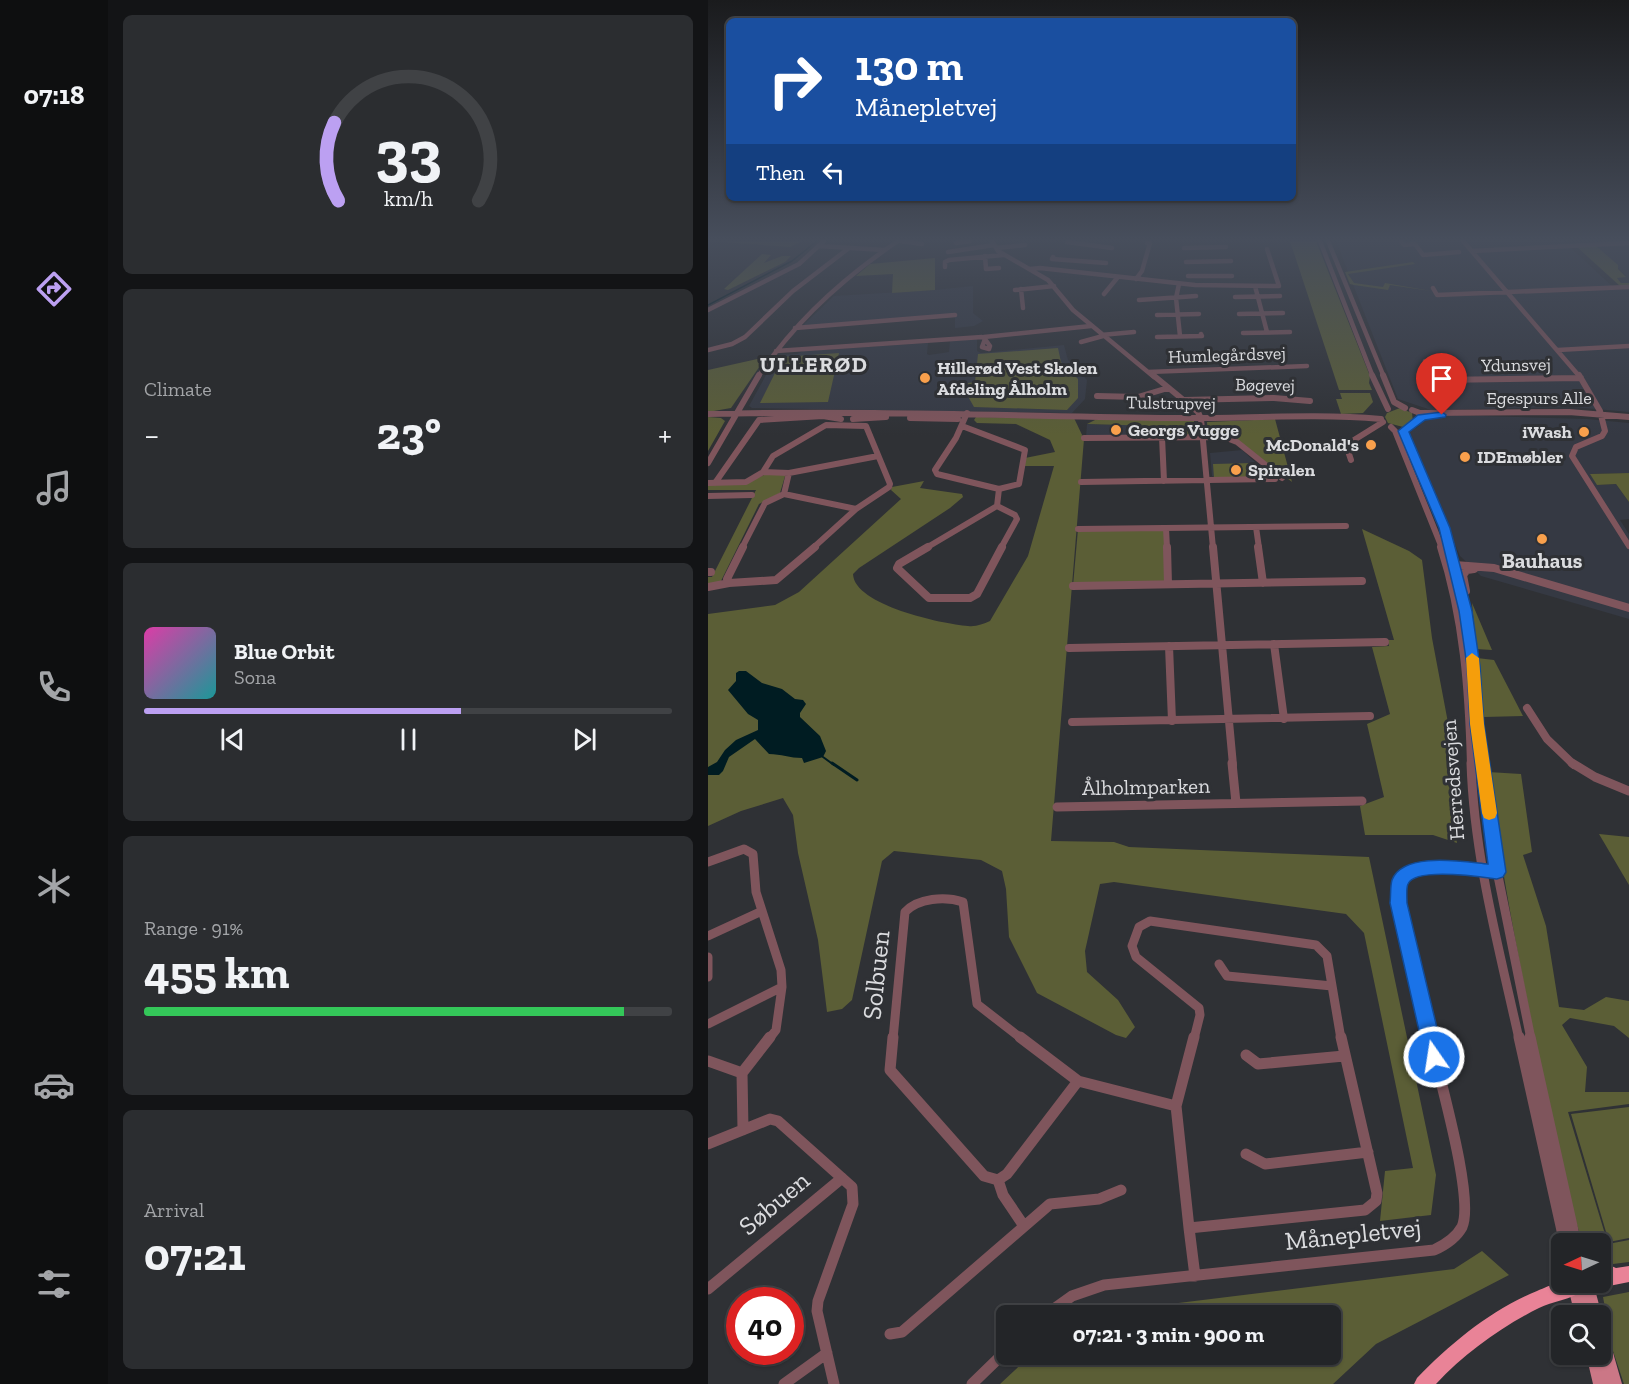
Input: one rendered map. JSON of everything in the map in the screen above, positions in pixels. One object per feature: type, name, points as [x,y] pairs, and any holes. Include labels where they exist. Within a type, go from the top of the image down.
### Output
[{"type":"highway","points":[[1423,1384],[1437,1368],[1481,1334],[1521,1309],[1557,1293]]},
{"type":"main road","points":[[1597,1365],[1604,1382]]},
{"type":"main road","points":[[1604,1382],[1608,1365]]},
{"type":"street","points":[[708,350],[746,338],[779,306]]},
{"type":"street","points":[[708,463],[776,351],[817,306]]},
{"type":"street","points":[[1070,306],[1102,336],[1198,412],[1201,419]]},
{"type":"street","points":[[1177,306],[1180,336]]},
{"type":"street","points":[[1260,306],[1267,332]]},
{"type":"street","points":[[1345,306],[1375,383],[1388,409],[1385,422],[1346,446],[1351,460]]},
{"type":"street","points":[[1354,306],[1392,399],[1397,405],[1405,408]]},
{"type":"street","points":[[1519,306],[1581,378],[1601,416],[1604,433],[1576,447],[1572,456],[1629,546]]},
{"type":"street","points":[[1239,314],[1283,313]]},
{"type":"street","points":[[1157,315],[1199,314]]},
{"type":"street","points":[[795,328],[955,315]]},
{"type":"street","points":[[776,351],[985,338],[1091,326]]},
{"type":"street","points":[[1081,342],[1102,336],[1134,332]]},
{"type":"street","points":[[1243,333],[1290,332]]},
{"type":"street","points":[[1157,337],[1202,336],[1202,334]]},
{"type":"street","points":[[1558,350],[1629,346]]},
{"type":"street","name":"Ydunsvej","points":[[1425,361],[1437,380],[1581,378]]},
{"type":"street","name":"Humlegårdsvej","points":[[1148,372],[1307,366]]},
{"type":"street","points":[[1097,396],[1138,397],[1168,388]]},
{"type":"street","name":"Bøgevej","points":[[1184,400],[1274,398],[1310,401]]},
{"type":"street","points":[[1388,409],[1405,408]]},
{"type":"street","name":"Egespurs Alle","points":[[1405,408],[1420,413],[1629,418]]},
{"type":"street","points":[[1412,410],[1418,416],[1417,422]]},
{"type":"street","name":"Tulstrupvej","points":[[708,414],[832,411],[1201,419],[1345,416],[1385,422],[1405,429]]},
{"type":"street","points":[[962,426],[1025,450],[1019,484],[999,489],[938,474],[935,470],[962,426],[967,413]]},
{"type":"street","name":"Egespurs Alle","points":[[1405,429],[1422,417],[1454,414],[1601,416]]},
{"type":"street","points":[[708,587],[782,577],[856,509],[889,487],[890,484],[866,426],[823,416],[759,420],[712,483]]},
{"type":"street","points":[[763,472],[773,456],[826,425],[878,417],[958,419]]},
{"type":"street","name":"Ålholmparken","points":[[1201,419],[1236,803]]},
{"type":"street","name":"Herredsvejen","points":[[1385,422],[1395,431],[1442,548],[1462,608],[1469,700],[1472,801],[1482,870],[1563,1233]]},
{"type":"street","name":"Herredsvejen","points":[[1405,429],[1403,431],[1408,444],[1445,528],[1455,565],[1473,666],[1477,724],[1497,872],[1513,958],[1574,1233]]},
{"type":"street","points":[[1162,437],[1164,481]]},
{"type":"street","points":[[1081,482],[1279,479],[1237,442],[1224,437],[1084,438]]},
{"type":"street","points":[[712,483],[744,482],[763,472],[789,473],[878,456]]},
{"type":"street","points":[[784,494],[789,473]]},
{"type":"street","points":[[997,506],[999,489]]},
{"type":"street","points":[[729,583],[728,579],[765,503],[784,494],[856,509]]},
{"type":"street","points":[[708,496],[752,495]]},
{"type":"street","points":[[997,506],[1015,515],[1017,519],[977,594],[970,598],[929,598],[897,568],[898,564],[997,506]]},
{"type":"street","points":[[1077,529],[1346,526]]},
{"type":"street","points":[[1256,527],[1263,583]]},
{"type":"street","points":[[1166,528],[1168,584]]},
{"type":"street","points":[[1445,528],[1457,557],[1465,562],[1629,608]]},
{"type":"street","points":[[1455,565],[1484,566]]},
{"type":"street","points":[[1462,608],[1468,603],[1463,575],[1467,570],[1488,570],[1511,574]]},
{"type":"street","points":[[1073,586],[1362,581]]},
{"type":"street","points":[[1069,648],[1385,642]]},
{"type":"street","points":[[1274,644],[1284,719]]},
{"type":"street","points":[[1170,646],[1172,721]]},
{"type":"street","points":[[1527,708],[1541,732],[1561,756],[1578,769],[1629,791]]},
{"type":"street","points":[[1071,722],[1370,716]]},
{"type":"street","name":"Ålholmparken","points":[[1058,807],[1362,801]]},
{"type":"street","points":[[708,862],[738,851],[749,850],[753,854],[756,892],[782,970],[776,1030],[742,1072],[742,1130]]},
{"type":"street","name":"Månepletvej","points":[[1056,1305],[1081,1291],[1104,1285],[1434,1250],[1447,1245],[1457,1235],[1464,1222],[1467,1207],[1465,1190],[1397,892],[1400,881],[1407,873],[1418,868],[1497,872]]},
{"type":"street","name":"Solbuen","points":[[998,1180],[984,1176],[890,1070],[905,912],[916,902],[956,899],[963,902],[977,1004],[1078,1081],[1176,1106]]},
{"type":"street","points":[[708,936],[762,911]]},
{"type":"street","points":[[1190,1228],[1365,1210],[1372,1206],[1377,1193],[1344,1056],[1327,956],[1316,945],[1144,922],[1138,927],[1132,946],[1136,957],[1199,1008],[1200,1015],[1176,1106],[1195,1276]]},
{"type":"street","points":[[708,957],[708,977]]},
{"type":"street","points":[[1219,964],[1227,976],[1332,986]]},
{"type":"street","points":[[708,1024],[782,987]]},
{"type":"street","points":[[1246,1055],[1258,1064],[1344,1056]]},
{"type":"street","points":[[708,1061],[742,1072]]},
{"type":"street","points":[[1024,1226],[1003,1195],[998,1180],[1007,1174],[1078,1081]]},
{"type":"street","name":"Søbuen","points":[[708,1144],[770,1119],[778,1121],[852,1187],[854,1195],[818,1301],[817,1311],[834,1384]]},
{"type":"street","points":[[1246,1154],[1265,1164],[1368,1152]]},
{"type":"street","name":"Søbuen","points":[[709,1287],[842,1178]]},
{"type":"street","points":[[890,1334],[902,1332],[1050,1204],[1099,1199],[1121,1191]]},
{"type":"street","points":[[784,1384],[827,1353]]},
{"type":"street","points":[[972,1384],[996,1361]]},
{"type":"shaded area","points":[[824,306],[973,306],[973,313],[983,321],[974,326],[955,328],[955,317],[799,329]]},
{"type":"shaded area","points":[[1361,306],[1629,306],[1629,412],[1573,407],[1431,410],[1398,399]]},
{"type":"shaded area","name":"Hillerød Vest Skolen Afdeling Ålholm","points":[[977,339],[977,351],[981,353],[1064,345],[1068,360],[1087,380],[1085,399],[1072,413],[752,408],[749,406],[777,355],[797,354],[803,351],[928,343],[927,354],[929,355],[949,352],[950,341]]},
{"type":"shaded area","points":[[1450,415],[1587,419],[1629,423],[1629,473],[1591,474],[1598,485],[1616,484],[1629,502],[1629,519],[1620,520],[1629,534],[1629,619],[1481,576],[1460,556],[1407,433],[1419,426],[1422,420]]},
{"type":"shaded area","points":[[1087,424],[1143,425],[1143,436],[1086,437]]},
{"type":"shaded area","name":"Spiralen","points":[[1242,450],[1255,462],[1217,478],[1212,476],[1210,453]]},
{"type":"green space","points":[[1311,306],[1342,306],[1370,376],[1369,383],[1372,390],[1339,390]]},
{"type":"green space","points":[[1058,348],[1061,362],[1078,379],[1078,398],[1067,410],[974,407],[966,393],[968,383],[975,382],[978,354]]},
{"type":"green space","points":[[839,353],[828,402],[760,403],[783,357]]},
{"type":"green space","points":[[766,357],[731,408],[708,412],[708,370]]},
{"type":"green space","points":[[1340,393],[1370,393],[1373,402],[1363,413],[1341,414],[1336,399],[1342,399]]},
{"type":"green space","points":[[1400,408],[1412,413],[1413,422],[1403,427],[1388,423],[1385,417],[1387,413]]},
{"type":"green space","points":[[708,417],[721,418],[725,421],[708,451]]},
{"type":"green space","points":[[976,417],[1074,418],[1084,439],[1051,841],[1114,842],[1129,847],[1369,857],[1436,1175],[1431,1215],[1380,1221],[1385,1171],[1413,1168],[1364,933],[1346,914],[1114,882],[1100,884],[1085,951],[1087,972],[1118,1000],[1135,1027],[1126,1038],[1116,1035],[1037,993],[1009,937],[1006,889],[1002,871],[981,860],[894,851],[882,861],[852,1000],[842,1009],[827,1012],[818,940],[798,853],[793,815],[783,798],[741,811],[708,826],[708,614],[775,605],[799,592],[901,499],[891,490],[892,487],[924,481],[920,488],[962,494],[963,497],[859,568],[853,574],[857,585],[883,604],[920,617],[971,626],[990,621],[1028,556],[1054,466],[1025,466],[1025,458],[1055,452],[1050,440],[1016,424],[977,423],[974,420]]},
{"type":"green space","points":[[1275,419],[1292,482],[1236,439],[1208,435],[1207,422]]},
{"type":"green space","points":[[1095,420],[1194,421],[1195,436],[1178,434],[1158,436],[1157,426],[1087,424]]},
{"type":"green space","points":[[1253,463],[1270,477],[1214,478],[1213,464]]},
{"type":"green space","points":[[786,473],[780,493],[759,504],[719,585],[708,585],[708,577],[712,577],[756,490],[708,490],[708,484],[743,484],[764,475]]},
{"type":"green space","points":[[1629,473],[1629,502],[1616,484],[1597,485],[1590,474]]},
{"type":"green space","points":[[1166,528],[1168,584],[1073,586],[1078,529]]},
{"type":"green space","points":[[1362,529],[1409,551],[1422,560],[1432,638],[1449,728],[1448,778],[1457,843],[1433,835],[1365,835],[1360,806],[1384,797],[1367,724],[1390,714],[1372,647],[1389,646],[1388,640],[1394,640]]},
{"type":"green space","points":[[1472,603],[1492,650],[1476,649]]},
{"type":"green space","points":[[1477,658],[1494,660],[1523,716],[1484,717]]},
{"type":"green space","points":[[1488,772],[1521,774],[1532,852],[1523,855],[1546,926],[1559,1007],[1584,1010],[1606,997],[1629,1001],[1629,1038],[1614,1026],[1570,1018],[1562,1025],[1587,1067],[1585,1092],[1629,1092],[1629,1104],[1568,1112],[1605,1233],[1580,1233],[1561,1168],[1515,940]]},
{"type":"green space","points":[[1599,834],[1629,837],[1629,885]]},
{"type":"green space","points":[[1629,1107],[1629,1238],[1611,1242],[1611,1233],[1606,1233],[1571,1114]]},
{"type":"green space","points":[[1629,1240],[1629,1262],[1611,1264],[1611,1243]]},
{"type":"green space","points":[[1482,1251],[1509,1275],[1376,1344],[1333,1384],[1000,1384],[1020,1365],[1341,1365],[1341,1305],[1162,1305],[1454,1269]]},
{"type":"green space","points":[[1629,1292],[1629,1384],[1624,1384],[1613,1351],[1611,1305],[1604,1305],[1603,1297]]},
{"type":"water","points":[[746,671],[762,683],[782,689],[795,699],[803,700],[806,704],[800,717],[820,736],[826,751],[823,757],[804,763],[802,758],[769,754],[755,739],[729,757],[719,775],[708,775],[708,767],[717,762],[736,740],[758,730],[758,720],[748,714],[728,690],[736,681],[736,673]]},
{"type":"waterway","points":[[823,757],[834,765]]},
{"type":"waterway","points":[[832,763],[857,780]]},
{"type":"slow traffic","points":[[1472,658],[1477,724],[1489,813]]},
{"type":"place","name":"Hillerød Vest Skolen Afdeling Ålholm","points":[[925,378]]},
{"type":"place","name":"Georgs Vugge","points":[[1116,430]]},
{"type":"place","name":"iWash","points":[[1584,432]]},
{"type":"place","name":"McDonald's","points":[[1371,445]]},
{"type":"place","name":"IDEmøbler","points":[[1465,457]]},
{"type":"place","name":"Spiralen","points":[[1236,470]]},
{"type":"place","name":"Bauhaus","points":[[1542,539]]},
{"type":"district","name":"ULLERØD","points":[[814,364]]},
{"type":"route","points":[[1434,1057],[1399,903],[1397,892],[1400,881],[1407,873],[1418,868],[1497,872],[1477,724],[1466,611],[1445,528],[1403,431],[1422,417],[1442,415]]}]
